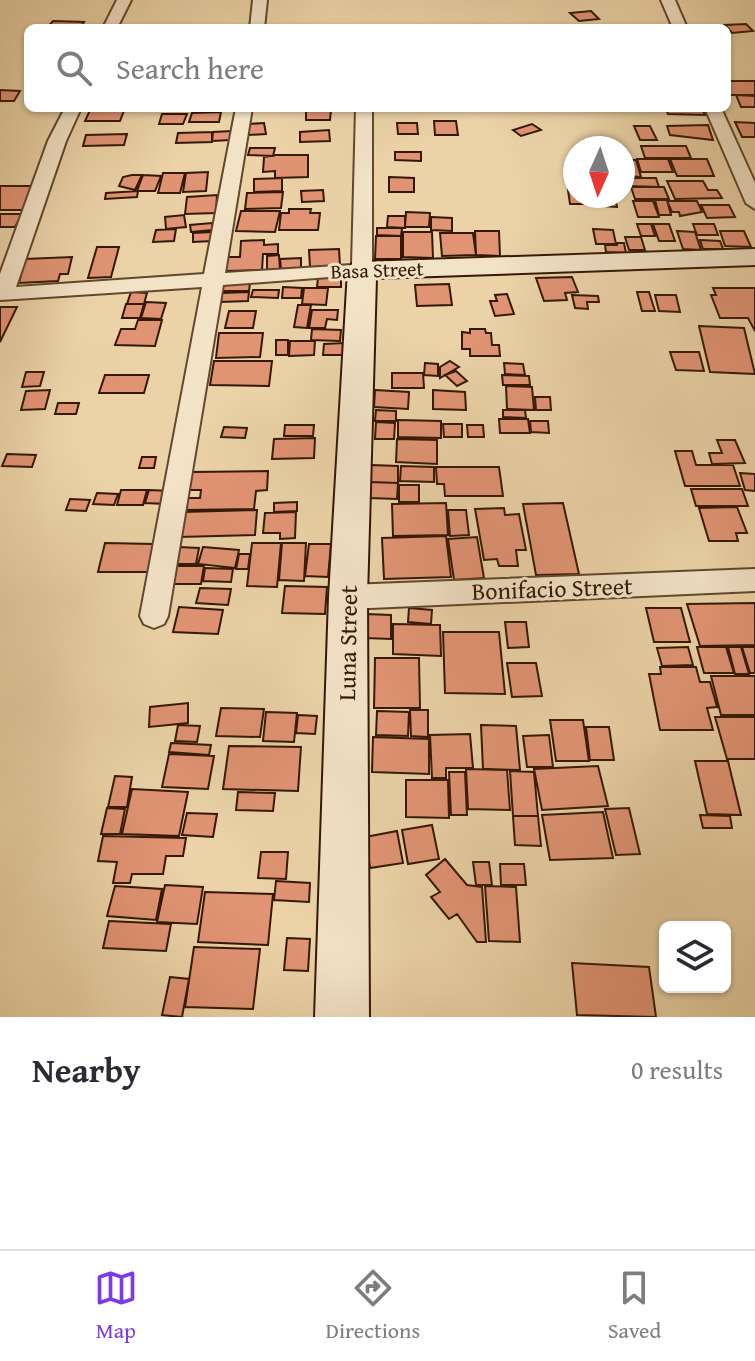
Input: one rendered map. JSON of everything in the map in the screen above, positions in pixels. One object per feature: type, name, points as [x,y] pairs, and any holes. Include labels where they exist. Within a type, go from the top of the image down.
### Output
[{"type":"street","points":[[112,24],[124,0]]},
{"type":"street","points":[[257,24],[260,0]]},
{"type":"street","points":[[668,0],[678,24]]},
{"type":"street","points":[[2,294],[57,141],[71,112]]},
{"type":"street","points":[[154,616],[243,112]]},
{"type":"street","points":[[362,270],[364,112]]},
{"type":"street","points":[[715,112],[755,203]]},
{"type":"street","name":"Basa Street","points":[[2,294],[362,270],[755,257]]},
{"type":"street","name":"Luna Street","points":[[342,1017],[348,597],[362,270]]},
{"type":"street","name":"Bonifacio Street","points":[[348,597],[755,580]]},
{"type":"building","points":[[591,11],[599,19],[579,21],[570,13]]},
{"type":"building","points":[[53,21],[84,22],[83,24],[50,24]]},
{"type":"building","points":[[746,24],[753,31],[732,33],[731,25]]},
{"type":"building","points":[[731,81],[755,81],[755,95],[731,95]]},
{"type":"building","points":[[0,90],[20,91],[14,101],[0,101]]},
{"type":"building","points":[[736,95],[755,96],[755,107],[741,107]]},
{"type":"building","points":[[89,112],[123,112],[120,121],[85,121]]},
{"type":"building","points":[[221,112],[219,122],[189,122],[192,113]]},
{"type":"building","points":[[306,112],[331,112],[330,120],[306,120]]},
{"type":"building","points":[[704,112],[705,115],[668,114]]},
{"type":"building","points":[[162,114],[187,114],[183,124],[159,124]]},
{"type":"building","points":[[434,121],[456,121],[458,135],[435,135]]},
{"type":"building","points":[[735,122],[755,123],[755,137],[742,137]]},
{"type":"building","points":[[264,123],[266,134],[249,135],[248,124]]},
{"type":"building","points":[[397,123],[417,123],[418,134],[398,134]]},
{"type":"building","points":[[532,124],[541,130],[521,136],[513,130]]},
{"type":"building","points":[[708,125],[713,140],[670,135],[667,126]]},
{"type":"building","points":[[634,126],[650,126],[657,140],[640,140]]},
{"type":"building","points":[[329,130],[330,141],[300,142],[300,132]]},
{"type":"building","points":[[232,131],[231,140],[212,141],[213,132]]},
{"type":"building","points":[[212,132],[212,142],[176,143],[178,133]]},
{"type":"building","points":[[127,134],[124,145],[83,146],[86,135]]},
{"type":"building","points":[[641,146],[686,146],[691,158],[645,158]]},
{"type":"building","points":[[250,148],[275,148],[273,156],[248,155]]},
{"type":"building","points":[[395,152],[421,152],[421,161],[395,160]]},
{"type":"building","points":[[308,155],[308,177],[275,178],[275,171],[263,172],[264,157]]},
{"type":"building","points":[[637,159],[668,159],[673,172],[641,172]]},
{"type":"building","points":[[670,159],[707,159],[714,176],[677,176]]},
{"type":"building","points":[[635,160],[636,160],[641,177],[635,177]]},
{"type":"building","points":[[208,172],[206,191],[183,192],[186,173]]},
{"type":"building","points":[[163,173],[185,173],[180,193],[158,193]]},
{"type":"building","points":[[142,175],[135,190],[119,186],[123,177]]},
{"type":"building","points":[[143,175],[161,176],[155,191],[137,191]]},
{"type":"building","points":[[389,177],[414,178],[414,192],[389,192]]},
{"type":"building","points":[[282,178],[282,191],[254,192],[254,179]]},
{"type":"building","points":[[635,178],[656,178],[659,187],[635,186]]},
{"type":"building","points":[[667,181],[703,181],[708,190],[717,190],[722,198],[675,199]]},
{"type":"building","points":[[0,186],[36,186],[24,210],[0,210]]},
{"type":"building","points":[[635,187],[664,187],[669,199],[635,199]]},
{"type":"building","points":[[323,190],[324,201],[302,202],[301,191]]},
{"type":"building","points":[[138,191],[137,197],[105,199],[106,193]]},
{"type":"building","points":[[283,192],[281,208],[245,209],[247,193]]},
{"type":"building","points":[[217,195],[216,213],[185,214],[187,197]]},
{"type":"building","points":[[655,200],[667,200],[671,215],[659,215]]},
{"type":"building","points":[[635,201],[653,201],[659,217],[638,217]]},
{"type":"building","points":[[667,201],[697,201],[702,212],[680,216],[679,212],[672,212]]},
{"type":"building","points":[[701,205],[729,205],[735,217],[707,218]]},
{"type":"building","points":[[289,209],[311,209],[310,213],[320,213],[318,230],[279,230],[281,213],[289,213]]},
{"type":"building","points":[[241,211],[280,211],[275,232],[236,231]]},
{"type":"building","points":[[406,212],[430,213],[429,227],[405,227]]},
{"type":"building","points":[[0,214],[22,214],[15,227],[0,227]]},
{"type":"building","points":[[184,215],[186,227],[166,229],[165,217]]},
{"type":"building","points":[[388,216],[405,216],[405,228],[387,227]]},
{"type":"building","points":[[431,217],[452,218],[452,231],[431,230]]},
{"type":"building","points":[[212,223],[213,230],[191,232],[190,225]]},
{"type":"building","points":[[637,224],[651,224],[655,236],[641,236]]},
{"type":"building","points":[[653,224],[669,224],[675,241],[659,241]]},
{"type":"building","points":[[693,224],[714,224],[718,235],[697,235]]},
{"type":"building","points":[[377,228],[402,228],[401,236],[377,235]]},
{"type":"building","points":[[176,229],[174,241],[153,242],[156,230]]},
{"type":"building","points":[[593,229],[613,230],[616,244],[596,244]]},
{"type":"building","points":[[475,231],[499,231],[500,256],[476,255]]},
{"type":"building","points":[[677,231],[695,232],[701,250],[683,249]]},
{"type":"building","points":[[720,231],[744,231],[751,247],[725,246]]},
{"type":"building","points":[[213,232],[213,241],[193,242],[193,233]]},
{"type":"building","points":[[403,232],[432,232],[433,258],[403,257]]},
{"type":"building","points":[[440,233],[473,233],[476,255],[442,256]]},
{"type":"building","points":[[376,236],[401,236],[401,259],[375,259]]},
{"type":"building","points":[[625,237],[641,237],[645,250],[629,250]]},
{"type":"building","points":[[264,240],[264,245],[278,244],[278,254],[263,254],[262,270],[224,271],[226,257],[240,257],[241,241]]},
{"type":"building","points":[[700,240],[720,241],[723,249],[703,249]]},
{"type":"building","points":[[624,243],[626,253],[606,252],[605,245]]},
{"type":"building","points":[[97,247],[119,247],[111,277],[88,278]]},
{"type":"building","points":[[339,249],[340,266],[310,267],[309,250]]},
{"type":"building","points":[[279,255],[280,269],[267,270],[267,256]]},
{"type":"building","points":[[72,257],[68,274],[60,274],[58,281],[19,283],[25,259]]},
{"type":"building","points":[[301,258],[301,268],[281,269],[280,259]]},
{"type":"building","points":[[318,277],[341,277],[341,287],[317,287]]},
{"type":"building","points":[[572,277],[578,292],[565,293],[567,300],[544,301],[536,278]]},
{"type":"building","points":[[221,282],[250,283],[249,291],[219,291]]},
{"type":"building","points":[[449,284],[452,305],[417,306],[415,285]]},
{"type":"building","points":[[283,287],[302,288],[301,298],[282,298]]},
{"type":"building","points":[[304,288],[328,288],[326,305],[302,304]]},
{"type":"building","points":[[713,288],[755,288],[755,331],[748,318],[720,318],[711,295],[716,295]]},
{"type":"building","points":[[253,290],[279,290],[278,298],[251,297]]},
{"type":"building","points":[[131,292],[147,293],[144,304],[127,304]]},
{"type":"building","points":[[249,292],[248,301],[221,302],[222,293]]},
{"type":"building","points":[[637,292],[649,292],[655,311],[642,311]]},
{"type":"building","points":[[507,294],[514,314],[495,316],[490,301],[497,301],[495,295]]},
{"type":"building","points":[[572,295],[598,296],[599,302],[587,302],[588,309],[575,308]]},
{"type":"building","points":[[655,295],[676,295],[680,312],[659,311]]},
{"type":"building","points":[[146,302],[166,303],[161,319],[141,318]]},
{"type":"building","points":[[126,304],[144,304],[140,318],[122,318]]},
{"type":"building","points":[[298,305],[311,305],[307,328],[294,327]]},
{"type":"building","points":[[0,307],[17,307],[0,342]]},
{"type":"building","points":[[312,310],[338,310],[337,320],[327,319],[325,328],[309,328]]},
{"type":"building","points":[[229,311],[256,311],[253,328],[225,328]]},
{"type":"building","points":[[138,320],[162,320],[155,346],[115,345],[121,329],[135,329]]},
{"type":"building","points":[[699,326],[744,328],[755,374],[710,372]]},
{"type":"building","points":[[312,329],[341,330],[340,341],[311,340]]},
{"type":"building","points":[[470,329],[485,329],[486,333],[491,333],[492,345],[499,345],[500,356],[470,356],[470,349],[462,349],[462,332],[470,333]]},
{"type":"building","points":[[219,333],[263,333],[260,357],[216,358]]},
{"type":"building","points":[[276,340],[288,340],[288,355],[276,355]]},
{"type":"building","points":[[290,341],[315,341],[314,355],[289,356]]},
{"type":"building","points":[[344,343],[344,355],[323,355],[324,344]]},
{"type":"building","points":[[670,352],[699,352],[704,371],[676,370]]},
{"type":"building","points":[[214,361],[272,361],[269,386],[210,385]]},
{"type":"building","points":[[450,361],[459,367],[440,378],[440,367]]},
{"type":"building","points":[[425,363],[438,364],[438,376],[424,375]]},
{"type":"building","points":[[504,363],[523,364],[525,375],[505,374]]},
{"type":"building","points":[[456,371],[467,381],[457,386],[445,375]]},
{"type":"building","points":[[26,372],[44,372],[40,386],[22,387]]},
{"type":"building","points":[[392,373],[423,373],[424,388],[392,388]]},
{"type":"building","points":[[105,375],[149,375],[144,393],[99,393]]},
{"type":"building","points":[[502,375],[529,376],[530,385],[503,385]]},
{"type":"building","points":[[506,386],[532,387],[534,410],[507,409]]},
{"type":"building","points":[[50,390],[45,409],[21,410],[26,391]]},
{"type":"building","points":[[375,390],[409,392],[408,409],[374,407]]},
{"type":"building","points":[[433,390],[465,392],[466,410],[433,409]]},
{"type":"building","points":[[535,397],[550,397],[551,410],[536,410]]},
{"type":"building","points":[[58,403],[79,403],[76,414],[55,414]]},
{"type":"building","points":[[376,410],[396,411],[396,421],[375,421]]},
{"type":"building","points":[[503,410],[525,410],[526,418],[503,417]]},
{"type":"building","points":[[499,419],[528,419],[530,433],[500,433]]},
{"type":"building","points":[[398,420],[441,421],[441,438],[398,437]]},
{"type":"building","points":[[530,421],[548,421],[549,433],[531,432]]},
{"type":"building","points":[[376,422],[395,423],[394,439],[375,439]]},
{"type":"building","points":[[443,424],[462,424],[462,437],[444,437]]},
{"type":"building","points":[[285,425],[314,425],[313,436],[284,436]]},
{"type":"building","points":[[467,425],[483,425],[484,437],[468,437]]},
{"type":"building","points":[[224,427],[247,428],[245,438],[221,437]]},
{"type":"building","points":[[315,438],[314,458],[272,459],[274,439]]},
{"type":"building","points":[[397,439],[437,440],[437,464],[396,462]]},
{"type":"building","points":[[717,440],[735,440],[745,463],[712,464],[709,453],[722,453]]},
{"type":"building","points":[[675,451],[692,451],[696,465],[733,465],[740,486],[685,486]]},
{"type":"building","points":[[7,454],[36,455],[32,467],[2,466]]},
{"type":"building","points":[[142,457],[156,457],[154,468],[139,468]]},
{"type":"building","points":[[371,465],[398,466],[398,483],[370,482]]},
{"type":"building","points":[[401,466],[434,467],[434,482],[400,481]]},
{"type":"building","points":[[436,467],[499,467],[503,496],[445,496],[444,484],[437,484]]},
{"type":"building","points":[[268,471],[267,490],[256,491],[254,509],[184,510],[186,498],[200,498],[201,490],[188,490],[191,472]]},
{"type":"building","points":[[740,473],[755,474],[755,491],[745,490]]},
{"type":"building","points":[[370,482],[398,483],[397,499],[369,498]]},
{"type":"building","points":[[399,485],[419,485],[419,502],[399,502]]},
{"type":"building","points":[[691,489],[742,489],[748,506],[696,506]]},
{"type":"building","points":[[121,490],[147,490],[143,505],[117,505]]},
{"type":"building","points":[[149,490],[170,491],[166,504],[145,503]]},
{"type":"building","points":[[97,493],[118,494],[114,505],[93,504]]},
{"type":"building","points":[[70,499],[90,500],[86,511],[66,510]]},
{"type":"building","points":[[297,502],[297,511],[274,512],[274,503]]},
{"type":"building","points":[[446,503],[448,535],[393,536],[392,504]]},
{"type":"building","points":[[563,503],[579,574],[536,575],[523,504]]},
{"type":"building","points":[[737,507],[747,533],[736,533],[738,541],[709,541],[699,508]]},
{"type":"building","points":[[504,508],[505,515],[519,514],[526,550],[516,550],[518,566],[499,566],[497,559],[484,560],[475,509]]},
{"type":"building","points":[[257,510],[255,535],[179,537],[182,512]]},
{"type":"building","points":[[448,510],[466,510],[469,535],[450,536]]},
{"type":"building","points":[[296,512],[295,538],[280,539],[280,533],[263,533],[265,513]]},
{"type":"building","points":[[446,536],[451,577],[384,579],[382,538]]},
{"type":"building","points":[[477,537],[484,578],[454,580],[448,539]]},
{"type":"building","points":[[105,543],[154,544],[148,572],[98,572]]},
{"type":"building","points":[[252,543],[281,543],[277,587],[247,586]]},
{"type":"building","points":[[282,543],[306,543],[304,581],[279,580]]},
{"type":"building","points":[[309,544],[331,544],[328,577],[305,576]]},
{"type":"building","points":[[179,547],[199,548],[196,564],[175,564]]},
{"type":"building","points":[[203,547],[239,550],[235,568],[198,564]]},
{"type":"building","points":[[239,554],[250,554],[248,569],[236,569]]},
{"type":"building","points":[[174,566],[204,566],[201,584],[171,584]]},
{"type":"building","points":[[205,568],[233,569],[231,582],[203,581]]},
{"type":"building","points":[[285,586],[327,587],[325,614],[282,613]]},
{"type":"building","points":[[200,588],[231,589],[228,605],[196,603]]},
{"type":"building","points":[[755,603],[755,645],[700,646],[687,604]]},
{"type":"building","points":[[179,607],[223,610],[218,634],[173,632]]},
{"type":"building","points":[[409,608],[432,610],[431,624],[408,622]]},
{"type":"building","points":[[646,608],[681,608],[690,642],[654,642]]},
{"type":"building","points":[[366,614],[391,615],[391,639],[365,638]]},
{"type":"building","points":[[505,622],[526,622],[529,647],[508,648]]},
{"type":"building","points":[[393,624],[440,625],[441,656],[393,654]]},
{"type":"building","points":[[443,632],[499,632],[505,694],[445,693]]},
{"type":"building","points":[[688,647],[693,665],[662,666],[657,648]]},
{"type":"building","points":[[697,647],[726,647],[734,673],[704,673]]},
{"type":"building","points":[[728,647],[741,647],[749,674],[735,674]]},
{"type":"building","points":[[742,647],[755,647],[755,673],[750,673]]},
{"type":"building","points":[[375,658],[419,658],[420,708],[374,708]]},
{"type":"building","points":[[507,663],[536,663],[542,696],[512,697]]},
{"type":"building","points":[[660,667],[696,667],[700,682],[710,682],[717,707],[707,708],[713,730],[660,730],[649,674],[661,674]]},
{"type":"building","points":[[711,676],[755,676],[755,715],[721,715]]},
{"type":"building","points":[[188,703],[188,723],[149,727],[150,707]]},
{"type":"building","points":[[221,708],[264,709],[260,737],[216,736]]},
{"type":"building","points":[[410,710],[428,710],[428,737],[411,736]]},
{"type":"building","points":[[377,711],[409,712],[408,736],[376,735]]},
{"type":"building","points":[[266,712],[297,713],[294,742],[263,741]]},
{"type":"building","points":[[298,715],[317,716],[315,734],[296,733]]},
{"type":"building","points":[[715,717],[755,717],[755,759],[727,759]]},
{"type":"building","points":[[550,720],[583,720],[589,761],[556,761]]},
{"type":"building","points":[[178,725],[200,726],[197,742],[175,741]]},
{"type":"building","points":[[481,725],[516,726],[520,770],[483,769]]},
{"type":"building","points":[[586,727],[609,727],[614,760],[590,760]]},
{"type":"building","points":[[470,734],[473,768],[446,768],[446,778],[432,778],[430,735]]},
{"type":"building","points":[[549,735],[553,767],[527,767],[523,736]]},
{"type":"building","points":[[373,737],[429,739],[429,774],[372,772]]},
{"type":"building","points":[[171,743],[211,745],[209,755],[169,752]]},
{"type":"building","points":[[229,746],[301,747],[298,791],[223,789]]},
{"type":"building","points":[[169,754],[214,756],[208,789],[162,787]]},
{"type":"building","points":[[695,761],[728,761],[741,815],[707,814]]},
{"type":"building","points":[[598,766],[608,806],[542,810],[534,769]]},
{"type":"building","points":[[466,769],[507,770],[510,810],[468,809]]},
{"type":"building","points":[[510,771],[534,772],[538,816],[513,816]]},
{"type":"building","points":[[449,772],[465,772],[467,815],[451,815]]},
{"type":"building","points":[[115,776],[132,777],[127,807],[108,807]]},
{"type":"building","points":[[406,780],[448,780],[449,818],[406,817]]},
{"type":"building","points":[[132,789],[188,792],[179,836],[122,834]]},
{"type":"building","points":[[238,792],[275,793],[273,811],[236,810]]},
{"type":"building","points":[[107,808],[125,809],[120,834],[101,834]]},
{"type":"building","points":[[629,808],[640,854],[616,855],[605,809]]},
{"type":"building","points":[[603,812],[613,858],[550,860],[542,815]]},
{"type":"building","points":[[187,813],[217,814],[213,837],[182,835]]},
{"type":"building","points":[[700,815],[730,816],[732,828],[703,828]]},
{"type":"building","points":[[513,816],[538,816],[541,846],[515,845]]},
{"type":"building","points":[[432,825],[439,859],[408,864],[402,830]]},
{"type":"building","points":[[397,831],[403,863],[370,868],[365,837]]},
{"type":"building","points":[[103,836],[186,838],[183,856],[166,856],[163,874],[132,874],[130,883],[113,883],[117,862],[98,861]]},
{"type":"building","points":[[261,852],[288,852],[286,879],[258,878]]},
{"type":"building","points":[[445,859],[467,885],[482,887],[486,942],[477,942],[457,914],[449,919],[431,897],[440,892],[426,875]]},
{"type":"building","points":[[473,862],[489,862],[492,885],[476,885]]},
{"type":"building","points":[[500,864],[524,864],[526,885],[501,885]]},
{"type":"building","points":[[276,881],[310,883],[309,902],[274,900]]},
{"type":"building","points":[[165,885],[203,887],[197,924],[157,922]]},
{"type":"building","points":[[115,886],[162,889],[156,920],[107,916]]},
{"type":"building","points":[[485,886],[516,887],[520,942],[489,941]]},
{"type":"building","points":[[205,892],[273,894],[268,945],[198,942]]},
{"type":"building","points":[[109,921],[171,924],[166,951],[103,948]]},
{"type":"building","points":[[287,938],[310,939],[308,971],[284,970]]},
{"type":"building","points":[[194,947],[260,949],[253,1009],[185,1007]]},
{"type":"building","points":[[572,963],[649,967],[656,1017],[577,1015]]},
{"type":"building","points":[[170,977],[189,979],[182,1017],[162,1015]]}]
